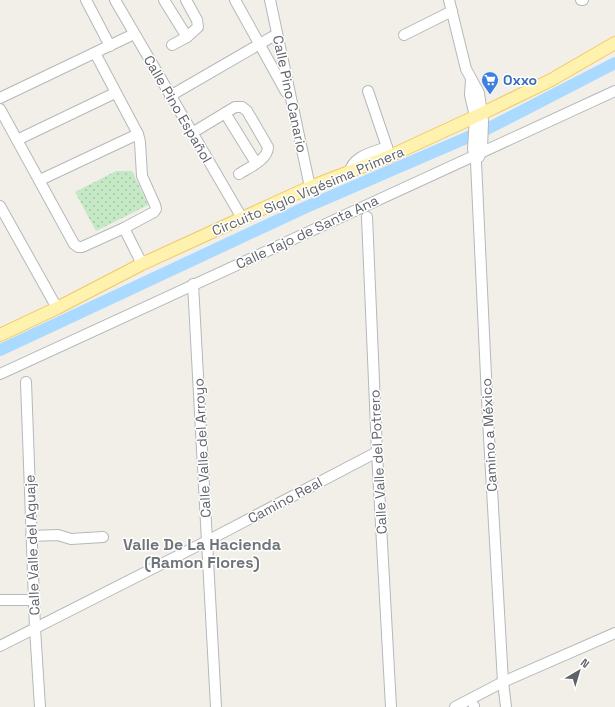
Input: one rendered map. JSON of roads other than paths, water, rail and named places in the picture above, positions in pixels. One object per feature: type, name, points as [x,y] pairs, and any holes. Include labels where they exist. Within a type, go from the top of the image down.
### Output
[{"type":"main road","name":"Circuito Siglo Vigésima Primera","points":[[0,335],[58,308],[142,264],[310,187],[350,172],[388,152],[479,118],[551,80],[615,43]]},
{"type":"street","points":[[86,0],[110,46]]},
{"type":"street","name":"Calle Pino Español","points":[[115,0],[242,218]]},
{"type":"street","points":[[164,0],[187,37]]},
{"type":"street","points":[[172,45],[187,37],[196,29],[198,24],[186,0]]},
{"type":"street","points":[[235,0],[292,103]]},
{"type":"street","name":"Calle Pino Canario","points":[[270,0],[310,187]]},
{"type":"street","name":"Camino a México","points":[[449,0],[466,69],[471,80],[470,94],[479,118],[477,153],[488,426],[503,682],[506,707]]},
{"type":"street","points":[[404,35],[452,11]]},
{"type":"street","points":[[0,98],[134,34]]},
{"type":"street","points":[[170,96],[277,34]]},
{"type":"street","points":[[0,109],[74,244],[78,247],[82,247],[124,228],[154,212],[156,209],[142,176],[140,142],[138,134],[95,53]]},
{"type":"street","points":[[368,90],[388,152]]},
{"type":"street","name":"Calle Tajo de Santa Ana","points":[[0,374],[477,153],[615,91]]},
{"type":"street","points":[[17,140],[115,93]]},
{"type":"street","points":[[192,133],[235,107],[242,107],[247,111],[268,147],[268,152],[264,157],[239,174]]},
{"type":"street","points":[[225,113],[256,163]]},
{"type":"street","points":[[40,180],[138,134]]},
{"type":"street","points":[[0,206],[58,308]]},
{"type":"street","name":"Calle Valle del Potrero","points":[[367,218],[377,452],[391,707]]},
{"type":"street","points":[[124,228],[142,264]]},
{"type":"street","name":"Calle Valle del Arroyo","points":[[193,284],[216,707]]},
{"type":"street","name":"Calle Valle del Aguaje","points":[[26,382],[31,536],[40,707]]},
{"type":"street","name":"Camino Real","points":[[0,646],[207,541],[377,452]]},
{"type":"street","points":[[31,536],[58,535],[71,539],[103,537]]},
{"type":"street","points":[[0,600],[34,600]]},
{"type":"street","points":[[455,707],[503,682],[615,633]]},
{"type":"street","points":[[474,707],[480,695]]},
{"type":"waterway","points":[[0,350],[304,208],[487,129],[615,63]]},
{"type":"place","name":"Oxxo","points":[[490,95]]},
{"type":"district","name":"Valle De La Hacienda (Ramon Flores)","points":[[202,553]]}]
